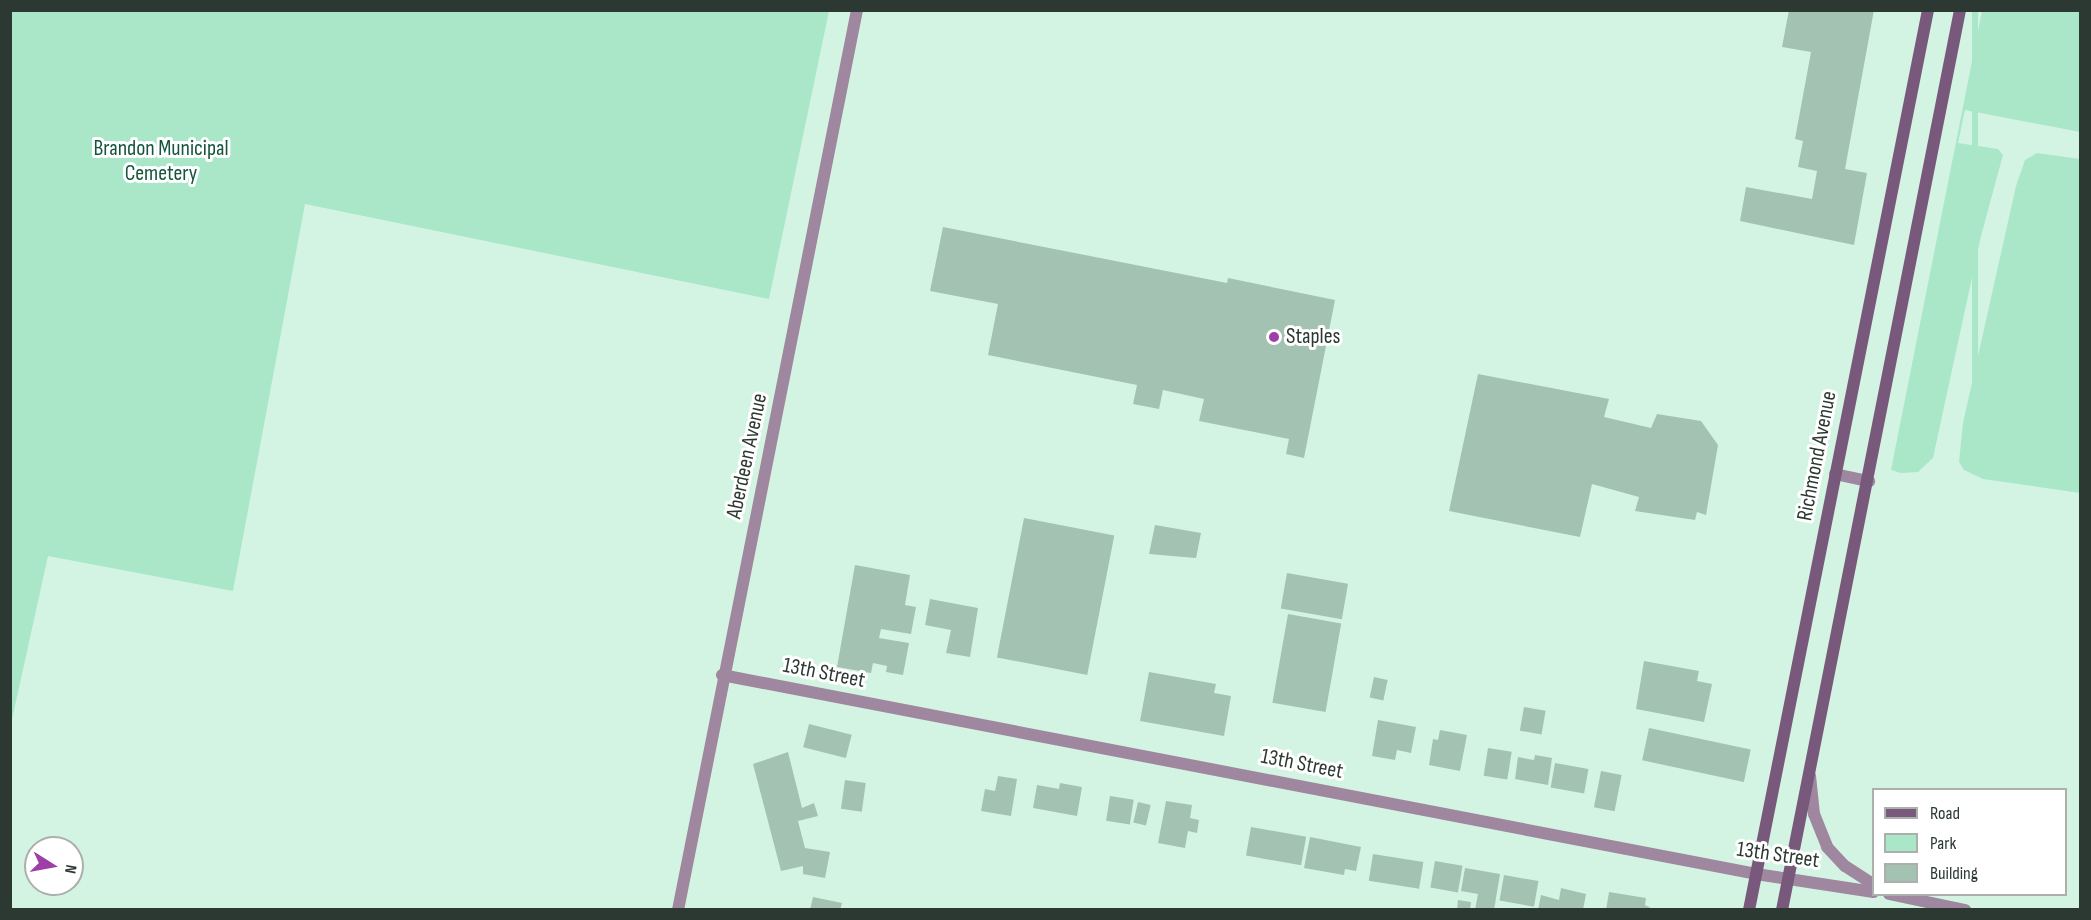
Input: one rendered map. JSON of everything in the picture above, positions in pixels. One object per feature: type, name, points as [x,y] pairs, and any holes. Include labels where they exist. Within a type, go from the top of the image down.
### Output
[{"type":"main road","name":"Richmond Avenue","points":[[1749,909],[1928,10]]},
{"type":"main road","points":[[1782,909],[1869,481],[1960,10]]},
{"type":"street","name":"Aberdeen Avenue","points":[[678,909],[722,675],[857,10]]},
{"type":"street","points":[[1835,474],[1869,481]]},
{"type":"street","name":"13th Street","points":[[722,675],[1756,874],[1788,877],[1872,892]]},
{"type":"street","points":[[1810,767],[1814,814],[1827,847],[1845,866],[1872,884]]},
{"type":"street","points":[[1899,896],[1965,909]]},
{"type":"green space","name":"Brandon Municipal Cemetery","points":[[11,10],[829,11],[769,299],[305,204],[233,591],[48,556],[11,724]]},
{"type":"green space","points":[[1972,11],[1978,11],[1978,472],[1972,472]]},
{"type":"green space","points":[[1982,11],[2080,11],[2080,132],[1965,110],[1958,143],[1998,149],[2003,155],[1981,236],[1933,458],[1918,472],[1901,473],[1891,470]]},
{"type":"green space","points":[[2037,153],[2080,159],[2080,493],[1983,479],[1964,470],[1959,462],[1963,423],[2016,186],[2025,160]]},
{"type":"building","points":[[1789,10],[1874,10],[1845,169],[1867,173],[1854,245],[1740,221],[1746,187],[1812,199],[1817,171],[1798,167],[1803,141],[1795,139],[1811,52],[1782,47]]},
{"type":"building","points":[[943,227],[1227,283],[1228,278],[1335,300],[1304,458],[1286,454],[1289,439],[1199,421],[1204,399],[1163,390],[1159,409],[1133,404],[1137,385],[988,355],[998,304],[930,291]]},
{"type":"building","points":[[1478,374],[1609,399],[1604,417],[1651,428],[1657,414],[1701,421],[1718,445],[1706,515],[1697,512],[1695,520],[1635,511],[1639,497],[1592,484],[1580,537],[1449,511]]},
{"type":"building","points":[[1024,518],[1114,536],[1087,675],[997,657]]},
{"type":"building","points":[[1155,525],[1201,533],[1196,558],[1149,554]]},
{"type":"building","points":[[855,565],[910,575],[905,605],[916,607],[911,634],[881,629],[879,638],[909,643],[903,675],[886,672],[887,666],[873,663],[871,673],[837,667]]},
{"type":"building","points":[[1287,573],[1348,584],[1342,619],[1281,608]]},
{"type":"building","points":[[930,599],[978,608],[970,657],[946,653],[951,630],[925,625]]},
{"type":"building","points":[[1288,614],[1341,623],[1326,712],[1272,703]]},
{"type":"building","points":[[1644,661],[1699,671],[1697,681],[1712,684],[1704,722],[1636,709]]},
{"type":"building","points":[[1149,672],[1216,684],[1214,693],[1231,696],[1224,736],[1140,721]]},
{"type":"building","points":[[1374,677],[1388,680],[1383,700],[1370,698]]},
{"type":"building","points":[[1524,707],[1546,711],[1541,734],[1520,731]]},
{"type":"building","points":[[1378,720],[1416,727],[1411,753],[1397,750],[1395,760],[1372,756]]},
{"type":"building","points":[[809,724],[852,735],[846,758],[803,747]]},
{"type":"building","points":[[1649,728],[1751,750],[1744,782],[1642,760]]},
{"type":"building","points":[[1440,730],[1467,735],[1460,771],[1429,765],[1433,739],[1438,740]]},
{"type":"building","points":[[1488,748],[1512,752],[1507,779],[1484,776]]},
{"type":"building","points":[[788,752],[802,808],[814,803],[818,816],[798,821],[805,848],[830,852],[825,878],[803,874],[803,866],[781,871],[753,764]]},
{"type":"building","points":[[1535,755],[1552,758],[1548,785],[1515,779],[1518,757],[1534,760]]},
{"type":"building","points":[[1555,763],[1588,769],[1584,794],[1551,788]]},
{"type":"building","points":[[1601,771],[1622,775],[1615,811],[1594,807]]},
{"type":"building","points":[[998,776],[1017,779],[1011,816],[981,811],[985,789],[995,791]]},
{"type":"building","points":[[845,780],[866,783],[862,812],[841,809]]},
{"type":"building","points":[[1060,783],[1082,787],[1077,816],[1033,808],[1037,785],[1059,789]]},
{"type":"building","points":[[1110,796],[1134,800],[1130,824],[1106,821]]},
{"type":"building","points":[[1166,801],[1192,805],[1190,818],[1199,820],[1197,833],[1188,831],[1185,848],[1158,843]]},
{"type":"building","points":[[1138,802],[1151,805],[1146,825],[1133,822]]},
{"type":"building","points":[[1251,827],[1306,837],[1301,865],[1246,856]]},
{"type":"building","points":[[1310,837],[1361,847],[1356,871],[1345,869],[1344,875],[1304,868]]},
{"type":"building","points":[[1373,854],[1423,862],[1419,889],[1369,881]]},
{"type":"building","points":[[1435,861],[1463,866],[1458,892],[1430,888]]},
{"type":"building","points":[[1465,868],[1500,874],[1494,910],[1475,910],[1478,894],[1461,891]]},
{"type":"building","points":[[1504,875],[1538,881],[1534,907],[1499,901]]},
{"type":"building","points":[[1561,888],[1586,894],[1583,910],[1538,910],[1541,895],[1559,900]]},
{"type":"building","points":[[1609,892],[1646,898],[1645,905],[1655,910],[1606,910]]},
{"type":"building","points":[[813,897],[842,903],[840,910],[810,910]]},
{"type":"building","points":[[1458,900],[1471,902],[1470,910],[1457,910]]},
{"type":"place","name":"Staples","points":[[1274,337]]}]
